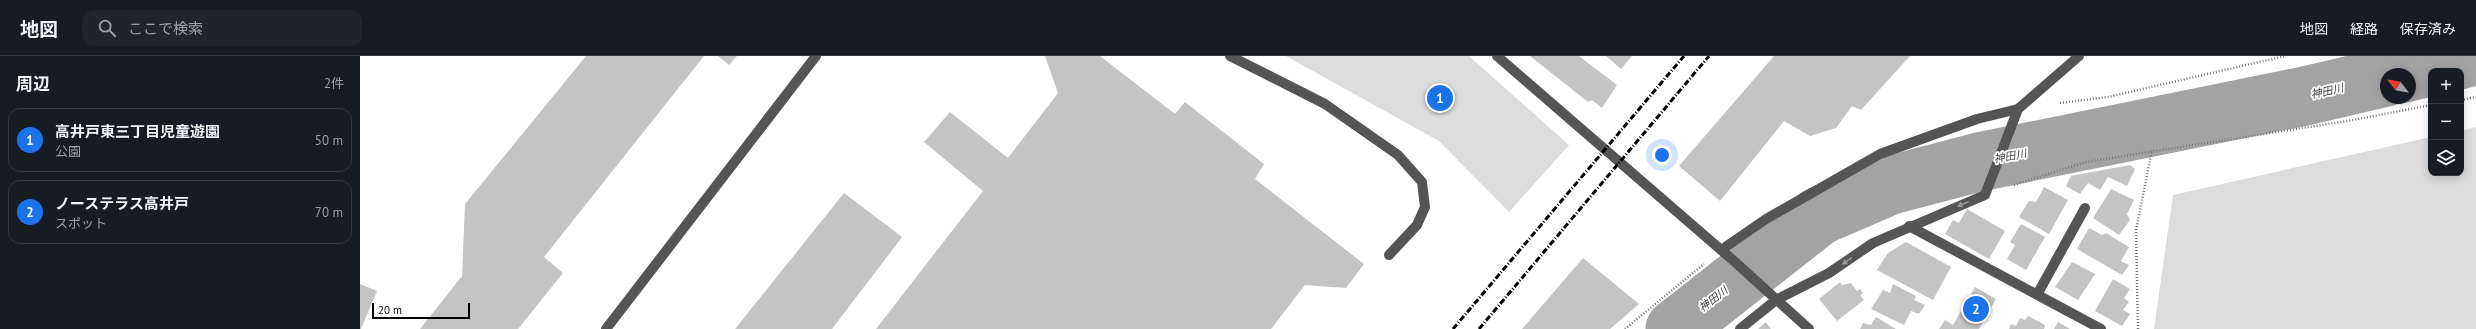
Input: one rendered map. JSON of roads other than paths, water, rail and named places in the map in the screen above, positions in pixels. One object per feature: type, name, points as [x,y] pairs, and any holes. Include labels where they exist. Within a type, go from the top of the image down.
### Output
[{"type":"street","points":[[606,329],[816,56]]},
{"type":"street","points":[[1230,56],[1325,104],[1398,155],[1422,182],[1424,206],[1417,225],[1389,255]]},
{"type":"street","points":[[1497,56],[1735,262],[1809,329]]},
{"type":"street","points":[[1740,329],[1773,297],[1829,273],[1873,243],[1909,226],[1985,195],[2018,109],[2079,56]]},
{"type":"street","points":[[1721,250],[1766,219],[1880,154],[1977,119],[2018,109]]},
{"type":"street","points":[[2038,293],[2085,208]]},
{"type":"street","points":[[1909,226],[2038,293],[2102,329]]},
{"type":"waterway","name":"神田川","points":[[2416,70],[2476,56]]},
{"type":"waterway","name":"神田川","points":[[1675,329],[1819,216],[1891,185],[1979,162],[2305,96],[2380,78]]},
{"type":"railway","points":[[1453,329],[1684,56]]},
{"type":"railway","points":[[1479,329],[1709,56]]},
{"type":"place","name":"高井戸東三丁目児童遊園","points":[[1440,98]]},
{"type":"place","name":"ノーステラス高井戸","points":[[1976,309]]}]
